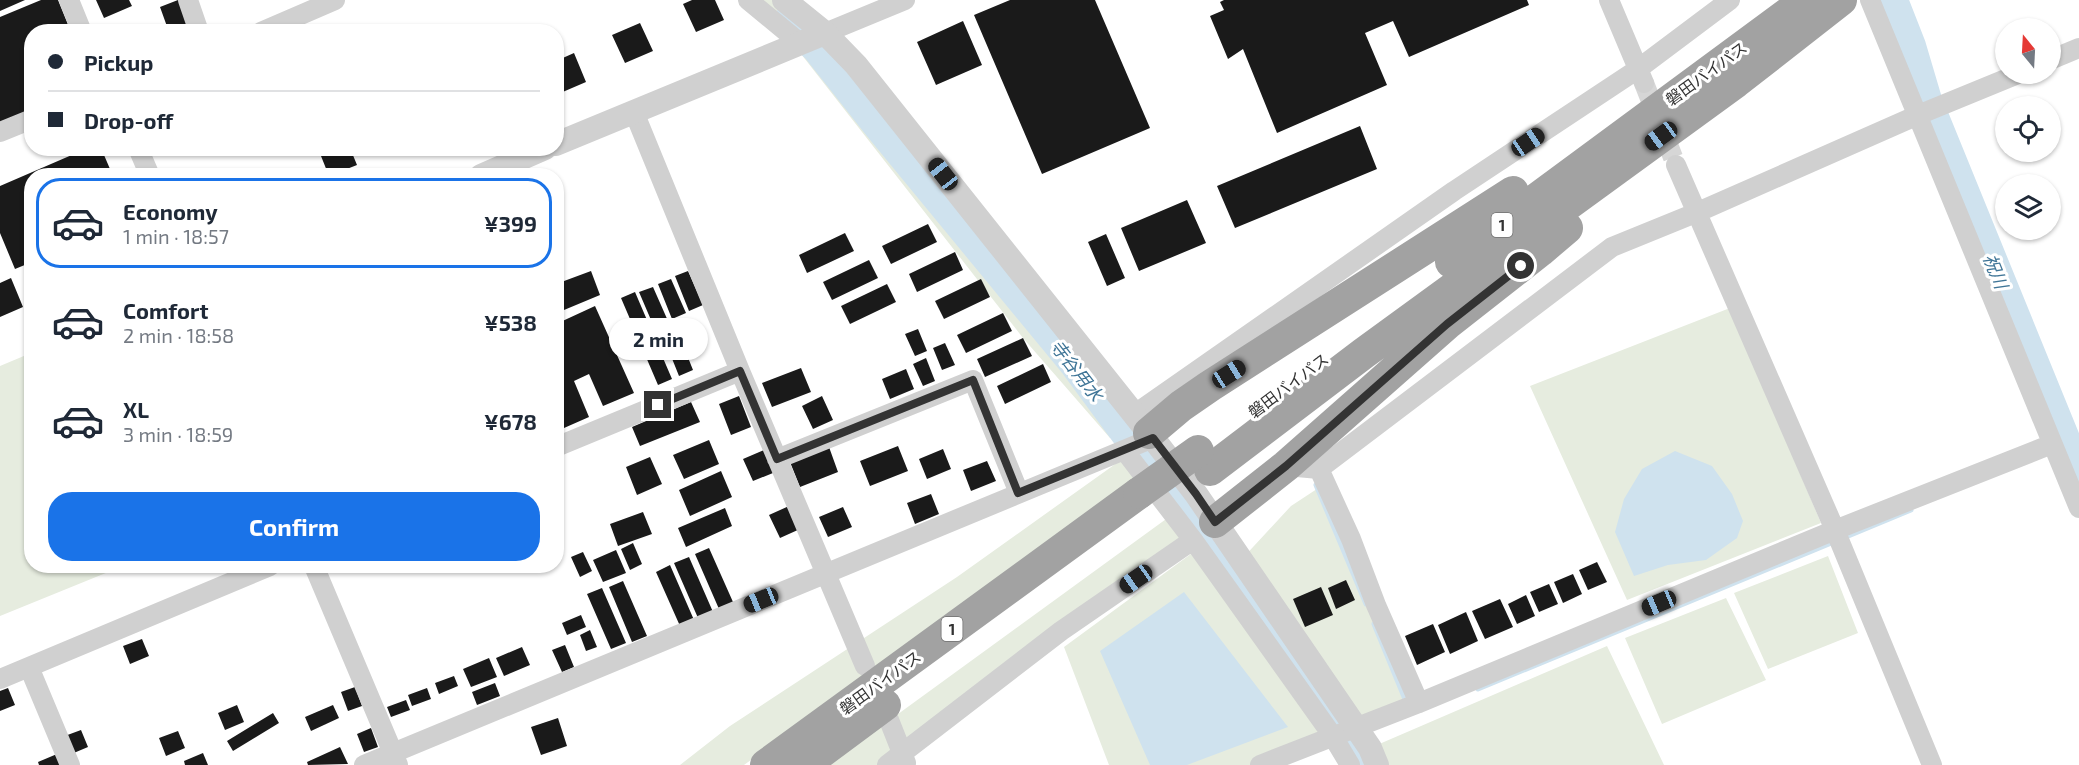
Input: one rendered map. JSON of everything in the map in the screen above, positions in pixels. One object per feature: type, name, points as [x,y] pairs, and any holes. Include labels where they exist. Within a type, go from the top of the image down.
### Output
[{"type":"highway","name":"磐田バイパス","points":[[1731,69],[1806,0]]},
{"type":"highway","name":"磐田バイパス","points":[[766,765],[1204,461],[1731,69],[1840,1]]},
{"type":"highway","points":[[1139,438],[1210,386],[1633,114],[1731,69]]},
{"type":"highway","points":[[1204,531],[1286,466],[1447,324],[1540,252],[1731,69]]},
{"type":"highway","name":"磐田バイパス","points":[[804,765],[1145,501]]},
{"type":"street","points":[[69,0],[79,24]]},
{"type":"street","points":[[188,0],[197,24]]},
{"type":"street","points":[[280,24],[335,0]]},
{"type":"street","points":[[748,0],[856,65],[1139,438],[1196,494],[1204,531],[1343,731],[1370,748],[1377,765]]},
{"type":"street","points":[[784,0],[811,39]]},
{"type":"street","points":[[564,141],[905,0]]},
{"type":"street","points":[[1609,0],[1641,76]]},
{"type":"street","points":[[364,765],[396,759],[825,573],[1018,493],[1139,438],[1454,191],[1641,76],[1730,0]]},
{"type":"street","points":[[1870,0],[2079,508]]},
{"type":"street","points":[[2061,55],[2079,48]]},
{"type":"street","points":[[1286,466],[1319,469],[1612,247],[1995,83]]},
{"type":"street","points":[[634,112],[740,371],[865,666]]},
{"type":"street","points":[[0,132],[24,122]]},
{"type":"street","points":[[499,168],[527,156]]},
{"type":"street","points":[[1676,165],[1834,530],[1932,765]]},
{"type":"street","points":[[564,444],[740,371]]},
{"type":"street","points":[[777,459],[973,380],[1018,493]]},
{"type":"street","points":[[1260,765],[1834,530],[2052,444]]},
{"type":"street","points":[[1319,469],[1351,539],[1413,704]]},
{"type":"street","points":[[887,765],[904,758],[1061,631],[1204,531]]},
{"type":"street","points":[[0,679],[253,573]]},
{"type":"street","points":[[317,573],[396,759]]},
{"type":"street","points":[[29,667],[70,765]]},
{"type":"street","points":[[889,720],[904,758]]},
{"type":"street","points":[[1343,731],[1350,765]]},
{"type":"shaded area","points":[[748,0],[784,0],[825,33],[1135,414],[1110,438],[1023,338],[794,45]]},
{"type":"shaded area","points":[[1730,308],[1821,523],[1627,600],[1530,386]]},
{"type":"shaded area","points":[[24,356],[24,573],[106,573],[0,616],[0,366]]},
{"type":"shaded area","points":[[1128,455],[1142,473],[744,765],[680,765],[730,726],[957,577]]},
{"type":"shaded area","points":[[1326,483],[1419,703],[1365,722],[1241,560],[1291,506]]},
{"type":"shaded area","points":[[1173,514],[1193,540],[897,765],[828,765]]},
{"type":"shaded area","points":[[1199,548],[1324,738],[1260,765],[1109,765],[1064,647]]},
{"type":"shaded area","points":[[1828,556],[1858,633],[1768,669],[1734,593]]},
{"type":"shaded area","points":[[1726,598],[1766,680],[1662,724],[1625,638]]},
{"type":"shaded area","points":[[1607,646],[1664,765],[1377,765],[1370,748]]},
{"type":"water","points":[[1675,451],[1712,466],[1732,494],[1743,521],[1737,538],[1706,560],[1668,565],[1634,576],[1615,532],[1624,499],[1642,469]]},
{"type":"water","points":[[1184,592],[1288,727],[1187,765],[1150,765],[1100,651]]},
{"type":"building","points":[[0,0],[25,0],[0,11]]},
{"type":"building","points":[[41,0],[58,0],[68,24],[24,24],[24,125],[0,135],[0,17]]},
{"type":"building","points":[[96,0],[129,0],[132,6],[104,18]]},
{"type":"building","points":[[181,0],[191,24],[166,24],[160,7]]},
{"type":"building","points":[[692,0],[715,0],[724,20],[696,32],[683,4]]},
{"type":"building","points":[[1010,0],[1095,0],[1150,128],[1042,174],[974,15]]},
{"type":"building","points":[[1224,0],[1527,0],[1529,5],[1409,57],[1393,21],[1365,33],[1387,85],[1277,133],[1243,49],[1228,59],[1210,16],[1224,10],[1220,2]]},
{"type":"building","points":[[963,21],[982,65],[936,85],[917,42]]},
{"type":"building","points":[[640,23],[653,51],[625,63],[612,35]]},
{"type":"building","points":[[574,53],[586,82],[564,91],[564,57]]},
{"type":"building","points":[[1360,126],[1377,169],[1235,228],[1217,186]]},
{"type":"building","points":[[69,156],[104,156],[110,168],[42,168]]},
{"type":"building","points":[[321,156],[353,156],[357,165],[349,168],[326,168]]},
{"type":"building","points":[[24,176],[24,265],[15,269],[0,233],[0,186]]},
{"type":"building","points":[[1187,200],[1206,243],[1139,271],[1121,228]]},
{"type":"building","points":[[928,224],[937,242],[891,264],[882,246]]},
{"type":"building","points":[[845,233],[854,251],[807,273],[799,255]]},
{"type":"building","points":[[1106,234],[1125,278],[1107,286],[1088,242]]},
{"type":"building","points":[[955,252],[963,270],[917,292],[909,274]]},
{"type":"building","points":[[869,260],[878,278],[832,300],[823,282]]},
{"type":"building","points":[[591,271],[600,295],[564,310],[564,281]]},
{"type":"building","points":[[688,271],[703,305],[689,311],[675,276]]},
{"type":"building","points":[[11,278],[23,307],[0,317],[0,283]]},
{"type":"building","points":[[671,279],[686,313],[672,319],[658,284]]},
{"type":"building","points":[[981,279],[990,297],[944,319],[935,301]]},
{"type":"building","points":[[887,284],[896,302],[850,324],[841,306]]},
{"type":"building","points":[[653,287],[668,321],[654,327],[639,292]]},
{"type":"building","points":[[635,292],[650,327],[636,333],[621,298]]},
{"type":"building","points":[[595,306],[634,393],[603,406],[589,374],[574,381],[589,417],[564,428],[564,320]]},
{"type":"building","points":[[1003,313],[1012,331],[966,353],[957,335]]},
{"type":"building","points":[[918,329],[927,351],[915,356],[905,334]]},
{"type":"building","points":[[679,335],[693,370],[679,376],[665,341]]},
{"type":"building","points":[[1023,338],[1032,356],[985,377],[977,359]]},
{"type":"building","points":[[945,343],[955,365],[942,370],[933,348]]},
{"type":"building","points":[[657,344],[672,379],[658,385],[643,350]]},
{"type":"building","points":[[926,358],[935,381],[923,386],[913,364]]},
{"type":"building","points":[[1043,364],[1051,382],[1005,404],[997,386]]},
{"type":"building","points":[[801,368],[811,392],[772,407],[762,383]]},
{"type":"building","points":[[906,369],[914,389],[890,399],[882,379]]},
{"type":"building","points":[[739,396],[751,427],[731,435],[719,404]]},
{"type":"building","points":[[822,396],[833,420],[813,429],[802,406]]},
{"type":"building","points":[[691,402],[700,422],[640,446],[632,427]]},
{"type":"building","points":[[709,440],[719,464],[684,479],[673,455]]},
{"type":"building","points":[[898,446],[908,471],[870,486],[860,461]]},
{"type":"building","points":[[829,447],[838,472],[800,487],[790,462]]},
{"type":"building","points":[[943,449],[951,469],[927,479],[919,459]]},
{"type":"building","points":[[764,450],[773,473],[753,481],[743,459]]},
{"type":"building","points":[[650,457],[662,484],[637,495],[626,467]]},
{"type":"building","points":[[987,461],[996,481],[971,491],[963,470]]},
{"type":"building","points":[[721,471],[732,497],[690,516],[679,490]]},
{"type":"building","points":[[931,494],[939,514],[915,524],[907,503]]},
{"type":"building","points":[[789,506],[800,529],[780,538],[769,515]]},
{"type":"building","points":[[843,507],[852,527],[828,537],[819,517]]},
{"type":"building","points":[[725,508],[732,526],[686,547],[678,528]]},
{"type":"building","points":[[643,512],[652,534],[618,546],[610,524]]},
{"type":"building","points":[[633,543],[642,564],[630,570],[621,549]]},
{"type":"building","points":[[709,548],[733,602],[719,609],[695,554]]},
{"type":"building","points":[[616,550],[626,573],[603,582],[593,560]]},
{"type":"building","points":[[583,552],[592,571],[580,577],[571,557]]},
{"type":"building","points":[[689,557],[713,612],[698,618],[674,563]]},
{"type":"building","points":[[1597,562],[1607,582],[1588,590],[1579,570]]},
{"type":"building","points":[[670,565],[694,620],[680,626],[656,572]]},
{"type":"building","points":[[1573,574],[1582,594],[1563,603],[1554,582]]},
{"type":"building","points":[[1346,580],[1355,600],[1336,609],[1328,588]]},
{"type":"building","points":[[623,581],[647,636],[632,642],[609,587]]},
{"type":"building","points":[[1549,584],[1558,604],[1539,612],[1530,592]]},
{"type":"building","points":[[1321,587],[1333,615],[1305,627],[1293,599]]},
{"type":"building","points":[[602,588],[626,643],[611,649],[587,594]]},
{"type":"building","points":[[1526,595],[1535,616],[1517,624],[1508,604]]},
{"type":"building","points":[[1500,599],[1513,627],[1485,639],[1472,611]]},
{"type":"building","points":[[1466,612],[1478,641],[1450,654],[1438,625]]},
{"type":"building","points":[[581,615],[586,627],[567,635],[562,623]]},
{"type":"building","points":[[1433,624],[1445,652],[1417,665],[1405,636]]},
{"type":"building","points":[[590,630],[597,647],[586,651],[580,635]]},
{"type":"building","points":[[142,639],[149,656],[130,664],[123,646]]},
{"type":"building","points":[[565,645],[574,667],[562,672],[552,650]]},
{"type":"building","points":[[522,647],[530,665],[504,676],[496,658]]},
{"type":"building","points":[[489,658],[497,677],[471,687],[463,669]]},
{"type":"building","points":[[454,676],[458,686],[439,694],[435,683]]},
{"type":"building","points":[[495,683],[500,696],[477,705],[472,692]]},
{"type":"building","points":[[355,687],[362,706],[348,711],[341,692]]},
{"type":"building","points":[[8,688],[15,705],[0,711],[0,691]]},
{"type":"building","points":[[427,688],[431,699],[412,706],[408,695]]},
{"type":"building","points":[[406,700],[410,710],[391,717],[387,707]]},
{"type":"building","points":[[237,705],[244,722],[225,730],[218,713]]},
{"type":"building","points":[[333,705],[339,718],[311,731],[305,717]]},
{"type":"building","points":[[273,713],[279,723],[233,751],[227,741]]},
{"type":"building","points":[[558,718],[567,746],[541,755],[531,727]]},
{"type":"building","points":[[371,728],[378,747],[364,752],[357,734]]},
{"type":"building","points":[[81,730],[88,747],[69,755],[62,737]]},
{"type":"building","points":[[178,731],[185,748],[166,756],[159,738]]},
{"type":"building","points":[[340,747],[348,764],[308,765],[307,762]]},
{"type":"building","points":[[203,753],[208,765],[185,765],[184,761]]},
{"type":"building","points":[[57,754],[61,765],[39,765],[38,762]]},
{"type":"waterway","name":"祝川","points":[[1893,0],[1911,46],[1927,100],[2079,473]]},
{"type":"waterway","name":"寺谷用水","points":[[788,21],[817,49],[1075,365],[1325,704],[1351,746],[1359,765]]},
{"type":"waterway","points":[[1316,485],[1366,604]]},
{"type":"waterway","points":[[1478,689],[1911,510]]},
{"type":"waterway","points":[[1374,624],[1407,704]]},
{"type":"tunnel","points":[[1644,83],[1676,165]]},
{"type":"route","points":[[658,405],[740,371],[777,459],[973,380],[1018,493],[1153,438],[1215,522],[1286,466],[1447,324],[1521,266]]}]
